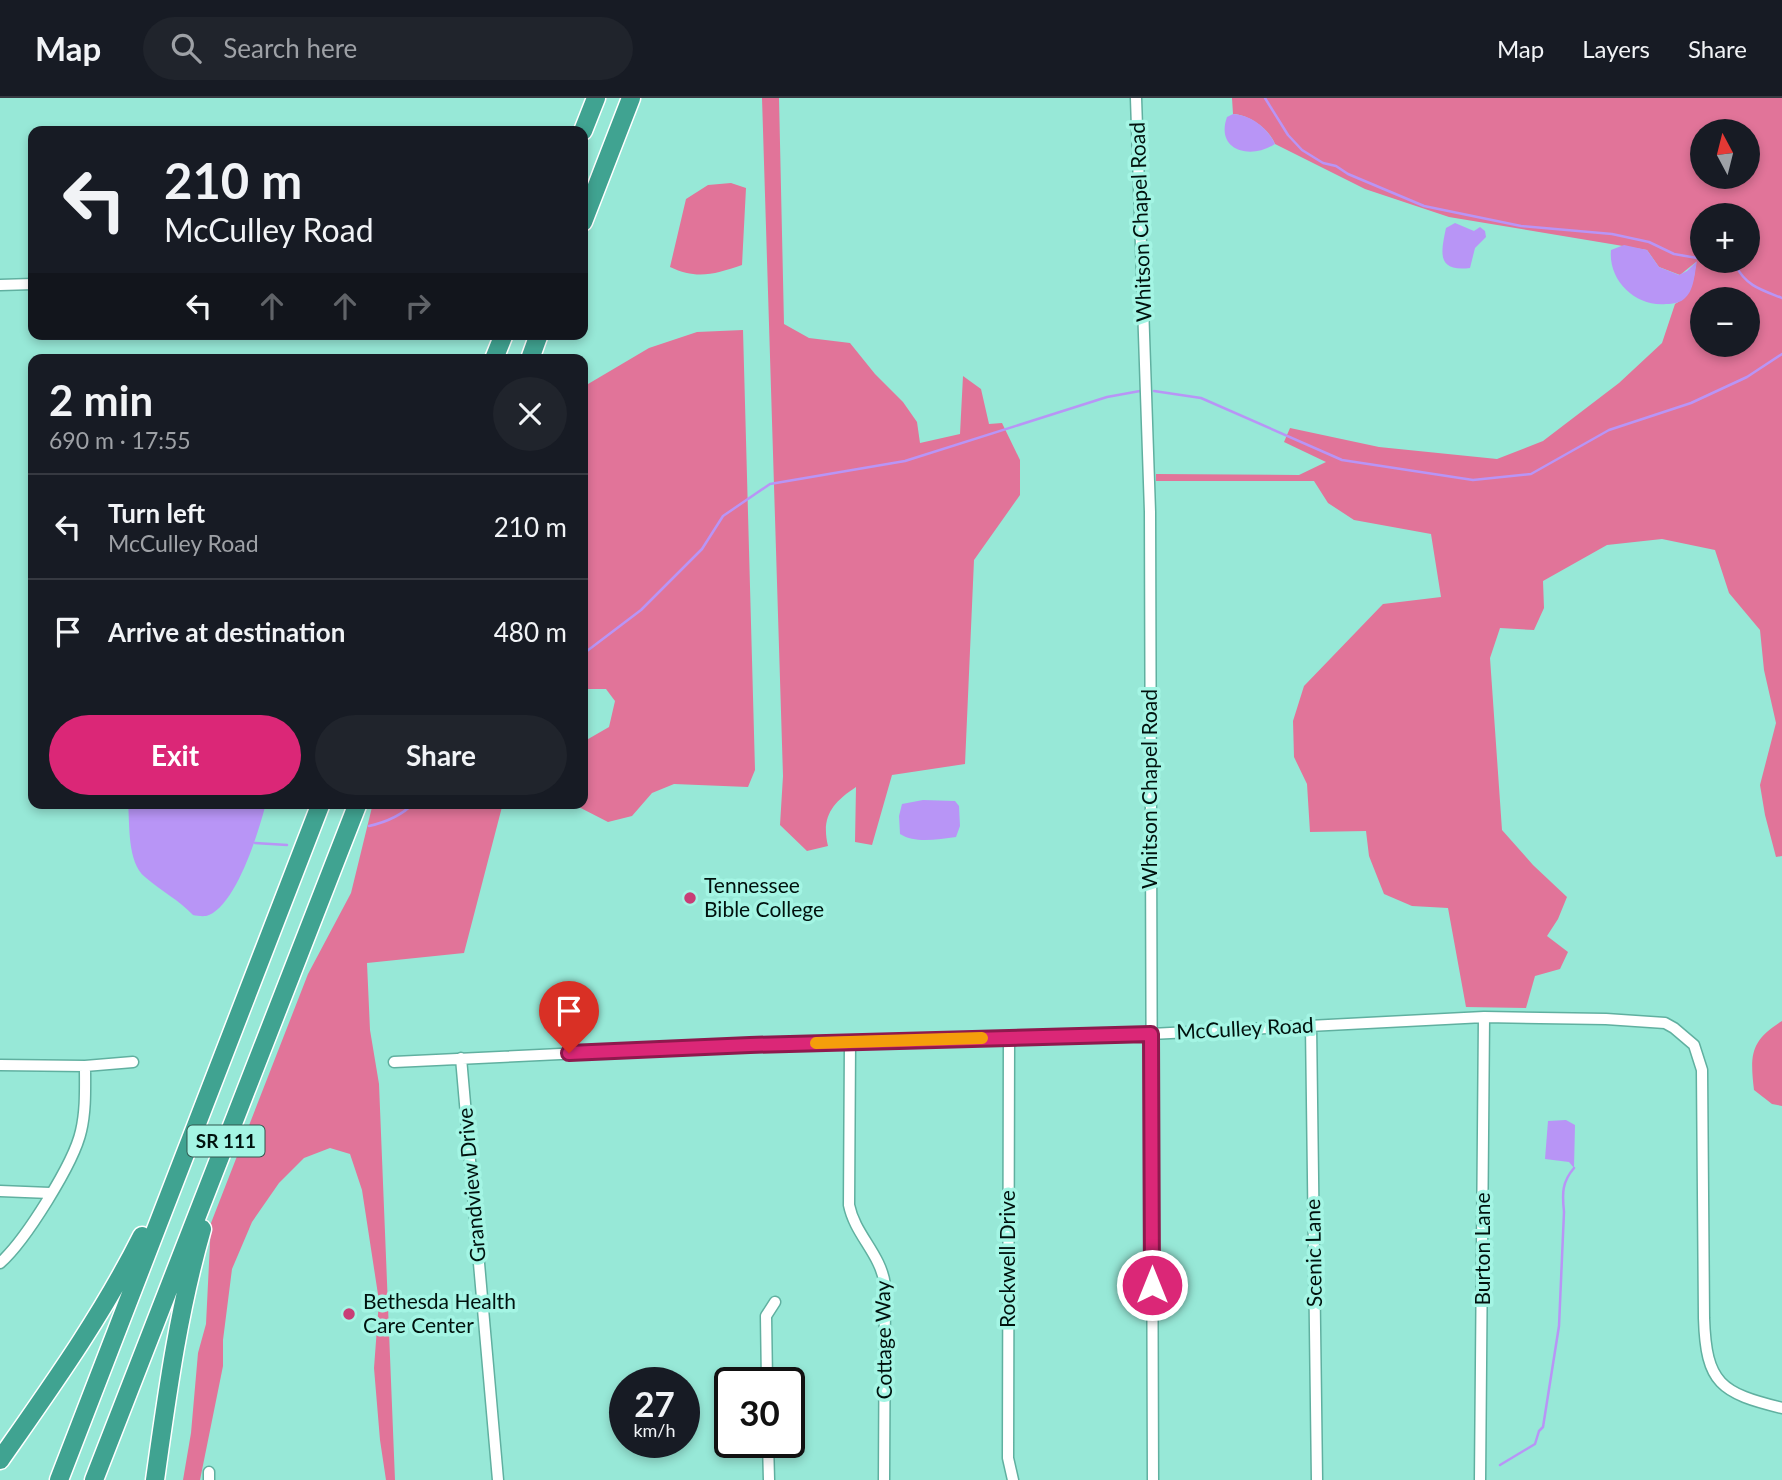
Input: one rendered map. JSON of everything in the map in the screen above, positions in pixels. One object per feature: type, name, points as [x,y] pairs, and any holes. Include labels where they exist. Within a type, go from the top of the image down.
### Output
[{"type":"highway","points":[[585,126],[596,98]]},
{"type":"highway","points":[[588,209],[631,98]]},
{"type":"highway","name":"SR 111","points":[[59,1480],[319,809]]},
{"type":"highway","name":"SR 111","points":[[94,1480],[356,809]]},
{"type":"highway","points":[[155,1480],[174,1343],[188,1278],[236,1117]]},
{"type":"highway","points":[[0,1460],[104,1307],[191,1139]]},
{"type":"street","name":"Whitson Chapel Road","points":[[1136,98],[1150,512],[1153,1480]]},
{"type":"street","points":[[0,285],[28,284]]},
{"type":"street","name":"McCulley Road","points":[[394,1062],[850,1042],[1151,1034],[1484,1017],[1665,1023],[1694,1045],[1702,1070],[1704,1318],[1707,1357],[1718,1380],[1728,1390],[1782,1408]]},
{"type":"street","name":"Burton Lane","points":[[1480,1480],[1484,1017]]},
{"type":"street","name":"Scenic Lane","points":[[1311,1025],[1317,1480]]},
{"type":"street","name":"Rockwell Drive","points":[[1009,1037],[1008,1458],[1013,1480]]},
{"type":"street","name":"Cottage Way","points":[[850,1042],[849,1205],[854,1225],[877,1257],[885,1285],[884,1480]]},
{"type":"street","name":"Grandview Drive","points":[[461,1058],[498,1480]]},
{"type":"street","points":[[0,1065],[85,1066],[133,1062]]},
{"type":"street","points":[[0,1263],[14,1251],[50,1193],[81,1132],[85,1106],[85,1066]]},
{"type":"street","points":[[0,1191],[50,1193]]},
{"type":"street","points":[[767,1367],[766,1315],[775,1302]]},
{"type":"street","points":[[768,1458],[769,1480]]},
{"type":"shaded area","points":[[762,98],[779,98],[784,324],[809,338],[850,343],[875,374],[903,402],[917,422],[920,443],[960,434],[963,376],[981,389],[989,424],[1002,423],[1020,460],[1020,495],[974,560],[965,764],[892,775],[872,845],[855,842],[856,787],[830,812],[826,827],[828,846],[807,851],[780,825],[783,776]]},
{"type":"shaded area","points":[[1232,98],[1782,98],[1782,856],[1776,857],[1760,785],[1776,723],[1764,670],[1760,630],[1729,593],[1715,550],[1662,539],[1607,545],[1543,581],[1544,608],[1534,630],[1500,628],[1490,658],[1502,830],[1533,865],[1567,897],[1547,936],[1568,952],[1560,969],[1535,976],[1526,1008],[1466,1007],[1448,908],[1412,906],[1384,894],[1369,856],[1366,831],[1310,832],[1307,784],[1294,757],[1293,721],[1304,686],[1383,604],[1441,597],[1431,534],[1354,520],[1328,503],[1314,481],[1156,481],[1156,474],[1299,475],[1326,462],[1284,442],[1290,428],[1379,447],[1497,459],[1543,441],[1619,383],[1662,343],[1675,304],[1690,288],[1690,357],[1760,357],[1760,287],[1690,287],[1694,273],[1760,273],[1760,203],[1690,203],[1690,267],[1680,275],[1659,267],[1647,250],[1449,217],[1365,189],[1275,144],[1268,133],[1246,117],[1233,114]]},
{"type":"shaded area","points":[[1233,114],[1258,123],[1275,144],[1256,151],[1246,151],[1231,145],[1226,138],[1225,129],[1227,117]]},
{"type":"shaded area","points":[[731,183],[746,188],[742,265],[706,274],[689,273],[670,267],[686,199],[708,185]]},
{"type":"shaded area","points":[[1455,223],[1474,231],[1480,227],[1485,231],[1486,237],[1475,248],[1470,268],[1451,267],[1443,258],[1446,228]]},
{"type":"shaded area","points":[[1624,245],[1647,250],[1659,267],[1679,275],[1690,268],[1690,273],[1695,273],[1689,294],[1679,302],[1669,304],[1655,304],[1635,296],[1619,282],[1611,261],[1611,250]]},
{"type":"shaded area","points":[[743,330],[755,770],[748,787],[674,784],[652,793],[632,816],[608,822],[583,809],[588,809],[588,739],[609,727],[615,701],[606,689],[588,689],[588,384],[649,348],[697,332]]},
{"type":"shaded area","points":[[923,800],[955,801],[959,806],[960,826],[956,837],[920,840],[900,834],[899,816],[902,804]]},
{"type":"shaded area","points":[[128,809],[264,809],[237,882],[219,908],[207,916],[193,915],[145,877],[135,862],[130,843]]},
{"type":"shaded area","points":[[372,809],[501,809],[464,953],[367,963],[370,1030],[379,1084],[395,1480],[386,1480],[380,1440],[374,1368],[379,1301],[362,1190],[350,1154],[330,1148],[304,1158],[279,1183],[252,1222],[232,1269],[223,1340],[223,1366],[200,1480],[183,1480],[191,1433],[198,1353],[206,1324],[211,1223],[308,974],[351,893]]},
{"type":"shaded area","points":[[1782,1021],[1782,1106],[1772,1104],[1754,1090],[1752,1067],[1758,1042]]},
{"type":"shaded area","points":[[1566,1120],[1575,1125],[1574,1168],[1569,1162],[1545,1159],[1548,1121]]},
{"type":"waterway","points":[[1265,98],[1288,135],[1302,150],[1323,163],[1336,166],[1348,174],[1424,206],[1521,226],[1612,234],[1649,242],[1674,254],[1690,257]]},
{"type":"waterway","points":[[1740,273],[1761,290],[1782,298]]},
{"type":"waterway","points":[[1154,391],[1201,398],[1342,460],[1473,480],[1531,474],[1609,430],[1691,403],[1747,377],[1782,354]]},
{"type":"waterway","points":[[588,650],[641,610],[702,549],[723,516],[770,484],[905,461],[1107,397],[1140,391]]},
{"type":"waterway","points":[[369,826],[382,823],[407,809]]},
{"type":"waterway","points":[[255,843],[287,845]]},
{"type":"waterway","points":[[1500,1465],[1535,1444],[1543,1427],[1559,1326],[1564,1188],[1574,1168]]},
{"type":"slow traffic","points":[[816,1043],[982,1038]]},
{"type":"place","name":"Tennessee Bible College","points":[[690,898]]},
{"type":"place","name":"Bethesda Health Care Center","points":[[349,1314]]},
{"type":"route","points":[[569,1053],[1151,1034],[1152,1285]]}]
